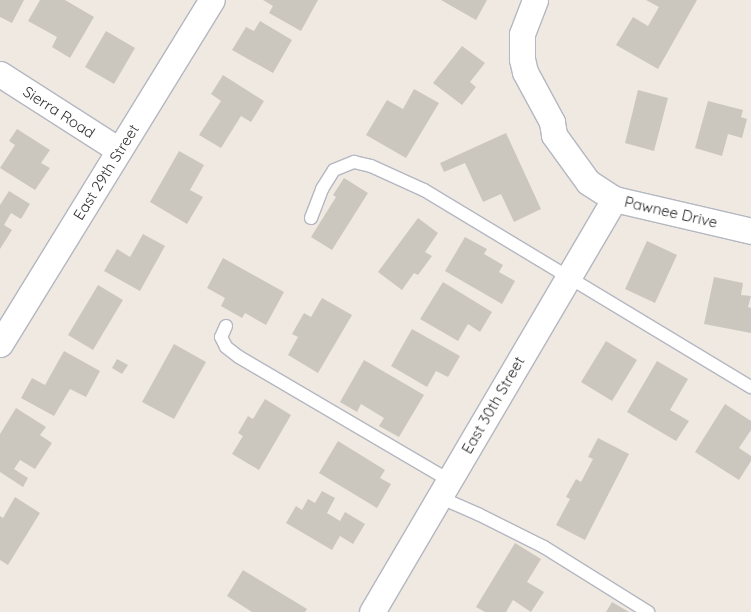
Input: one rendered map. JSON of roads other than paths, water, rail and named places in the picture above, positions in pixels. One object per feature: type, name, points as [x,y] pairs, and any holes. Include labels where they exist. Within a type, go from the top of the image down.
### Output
[{"type":"street","name":"East 29th Street","points":[[0,344],[212,0]]},
{"type":"street","name":"Pawnee Drive","points":[[535,0],[522,34],[521,47],[525,72],[552,122],[554,134],[588,182],[614,199],[751,231]]},
{"type":"street","name":"Sierra Road","points":[[0,74],[119,150]]},
{"type":"street","name":"East 30th Street","points":[[372,612],[614,199]]},
{"type":"lane","points":[[311,218],[322,189],[334,170],[354,162],[371,166],[424,190],[751,387]]},
{"type":"lane","points":[[226,326],[221,337],[226,347],[239,357],[444,488],[478,514],[544,547],[648,612]]}]
